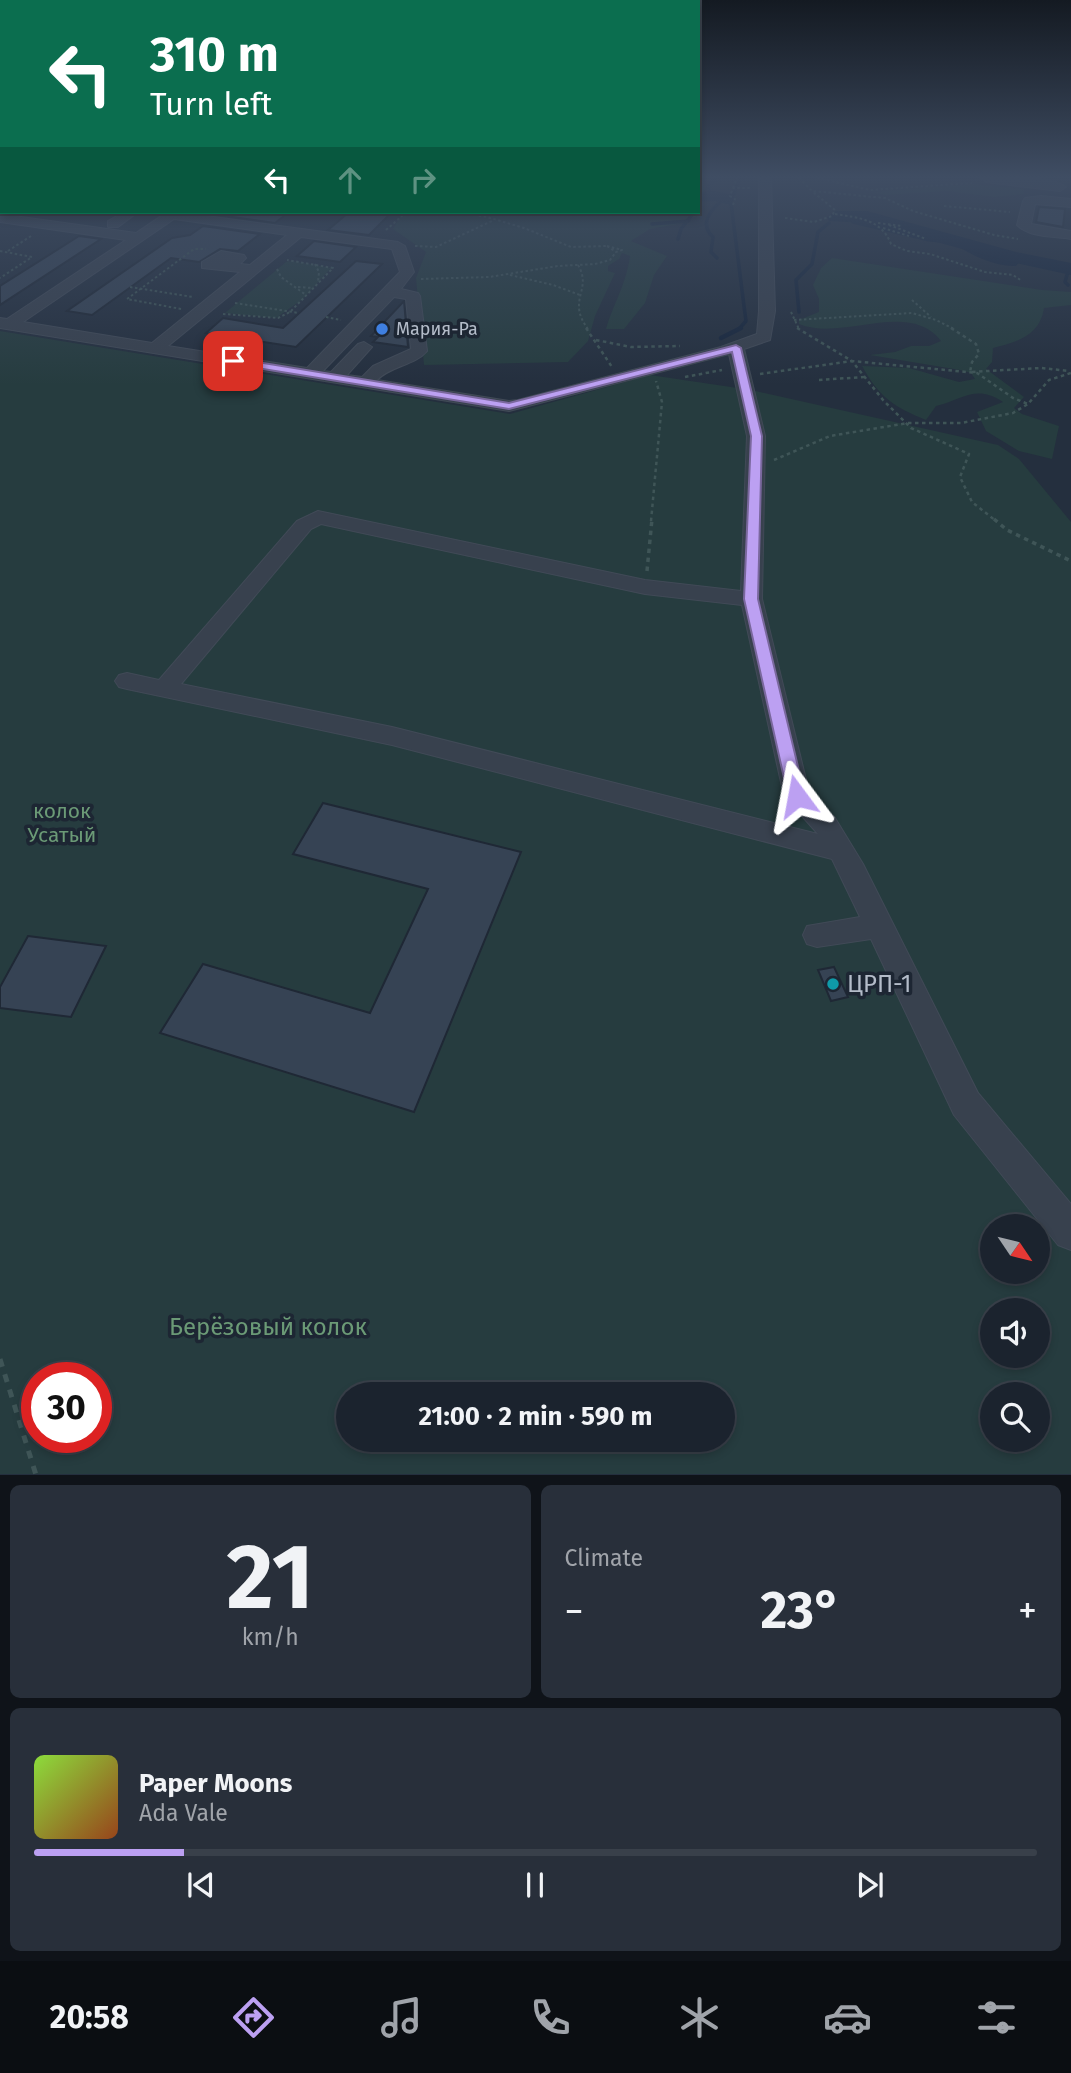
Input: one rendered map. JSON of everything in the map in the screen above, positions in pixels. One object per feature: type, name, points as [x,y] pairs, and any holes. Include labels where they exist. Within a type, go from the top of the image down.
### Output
[{"type":"street","points":[[5,323],[125,247]]},
{"type":"street","points":[[155,348],[281,247]]},
{"type":"street","points":[[311,374],[405,277],[407,272],[398,247]]},
{"type":"street","points":[[5,323],[509,406],[648,372],[758,340],[766,333],[765,247]]},
{"type":"street","points":[[230,265],[253,269]]},
{"type":"street","points":[[366,383],[383,365],[407,359],[419,351],[414,296],[391,292]]},
{"type":"street","points":[[335,378],[364,347]]},
{"type":"street","points":[[736,348],[756,436],[751,599],[797,796],[826,825],[841,851],[881,926],[966,1104],[1071,1232]]},
{"type":"street","points":[[164,688],[304,525],[318,517],[645,587],[751,599]]},
{"type":"street","points":[[127,681],[392,736],[841,851]]},
{"type":"street","points":[[817,934],[881,926]]},
{"type":"path","points":[[6,252],[14,247]]},
{"type":"path","points":[[608,247],[616,252]]},
{"type":"path","points":[[405,277],[429,279],[508,275],[578,265],[610,260],[616,252],[622,250],[610,247]]},
{"type":"path","points":[[896,247],[930,254],[985,272],[1008,274],[1023,281]]},
{"type":"path","points":[[182,309],[127,299],[194,249],[209,249]]},
{"type":"path","points":[[0,251],[32,257],[0,278]]},
{"type":"path","points":[[219,315],[273,319],[290,312],[333,268],[285,260]]},
{"type":"path","points":[[314,264],[319,272],[318,282]]},
{"type":"path","points":[[578,265],[585,276],[577,301],[578,311],[587,333],[596,340],[615,372]]},
{"type":"path","points":[[277,267],[281,277],[307,296]]},
{"type":"path","points":[[508,275],[553,285],[581,295]]},
{"type":"path","points":[[293,286],[313,288]]},
{"type":"path","points":[[912,300],[936,320],[967,336],[976,344],[979,354],[972,362],[970,372]]},
{"type":"path","points":[[244,304],[245,316]]},
{"type":"path","points":[[273,309],[273,319]]},
{"type":"path","points":[[791,312],[797,328],[852,361],[918,433],[958,445],[969,454],[960,477],[972,502],[1007,530],[1071,562]]},
{"type":"path","points":[[794,320],[851,319],[902,313],[936,320]]},
{"type":"path","points":[[596,340],[631,347],[655,346]]},
{"type":"path","points":[[744,376],[852,361],[970,372],[1027,368],[1071,372]]},
{"type":"path","points":[[645,587],[662,402],[659,387],[648,372]]},
{"type":"path","points":[[970,372],[982,376],[1013,398],[1028,404]]},
{"type":"path","points":[[756,461],[782,458],[830,436],[908,423],[961,423],[1013,413],[1037,395],[1044,382],[1056,375],[1071,372]]},
{"type":"path","points":[[819,380],[864,377]]},
{"type":"path","points":[[0,1359],[36,1475]]},
{"type":"green space","points":[[419,247],[645,247],[667,256],[654,275],[645,303],[624,329],[606,329],[623,285],[630,256],[622,253],[619,259],[608,266],[608,271],[615,273],[595,316],[588,341],[568,362],[424,365],[416,278],[426,252]]},
{"type":"green space","points":[[832,258],[1042,290],[1071,292],[1071,305],[1044,308],[1033,331],[1019,340],[993,348],[992,362],[986,369],[1024,397],[1014,408],[1022,414],[1059,426],[1052,459],[1019,451],[986,431],[977,412],[1003,402],[994,397],[985,394],[970,395],[936,406],[926,420],[896,405],[881,393],[862,366],[909,368],[959,382],[975,379],[971,373],[960,370],[870,355],[895,352],[911,346],[929,346],[941,341],[927,329],[911,323],[893,322],[835,328],[799,324],[799,320],[819,312],[819,299],[813,285],[821,268]]},
{"type":"green space","points":[[286,262],[331,268],[303,299],[276,318],[225,313]]},
{"type":"green space","points":[[0,331],[510,414],[650,375],[751,390],[998,445],[1019,459],[1071,522],[1071,1474],[0,1474]]},
{"type":"water","points":[[959,247],[983,247],[1023,257],[1016,266],[1002,265],[979,258]]},
{"type":"building","points":[[62,247],[89,247],[0,305],[0,286]]},
{"type":"building","points":[[159,247],[243,247],[238,251],[220,249],[199,262],[171,258],[92,315],[67,311]]},
{"type":"building","points":[[307,247],[356,247],[340,262],[297,256]]},
{"type":"building","points":[[356,261],[382,264],[296,347],[206,333],[223,318],[283,328]]},
{"type":"building","points":[[404,301],[408,347],[373,342],[378,337],[371,336]]},
{"type":"building","points":[[323,803],[521,852],[414,1112],[160,1033],[203,964],[370,1013],[428,889],[293,854]]},
{"type":"building","points":[[28,936],[106,946],[71,1017],[0,1008],[0,987]]},
{"type":"building","name":"ЦРП-1","points":[[834,967],[848,997],[831,1001],[818,970]]},
{"type":"waterway","points":[[712,247],[711,252],[717,258]]},
{"type":"waterway","points":[[737,247],[746,321],[739,329]]},
{"type":"waterway","points":[[799,312],[796,280],[812,264],[815,247]]},
{"type":"waterway","points":[[977,247],[1071,269]]},
{"type":"waterway","points":[[1068,285],[1065,282],[1069,268]]},
{"type":"waterway","points":[[721,338],[739,329]]},
{"type":"place","name":"Мария-Ра","points":[[382,329]]},
{"type":"place","name":"ЦРП-1","points":[[833,984]]},
{"type":"route","points":[[233,361],[509,406],[736,348],[756,436],[751,599],[797,796]]},
{"type":"park label","name":"колок Усатый","points":[[62,823]]},
{"type":"park label","name":"Берёзовый колок","points":[[268,1327]]}]
